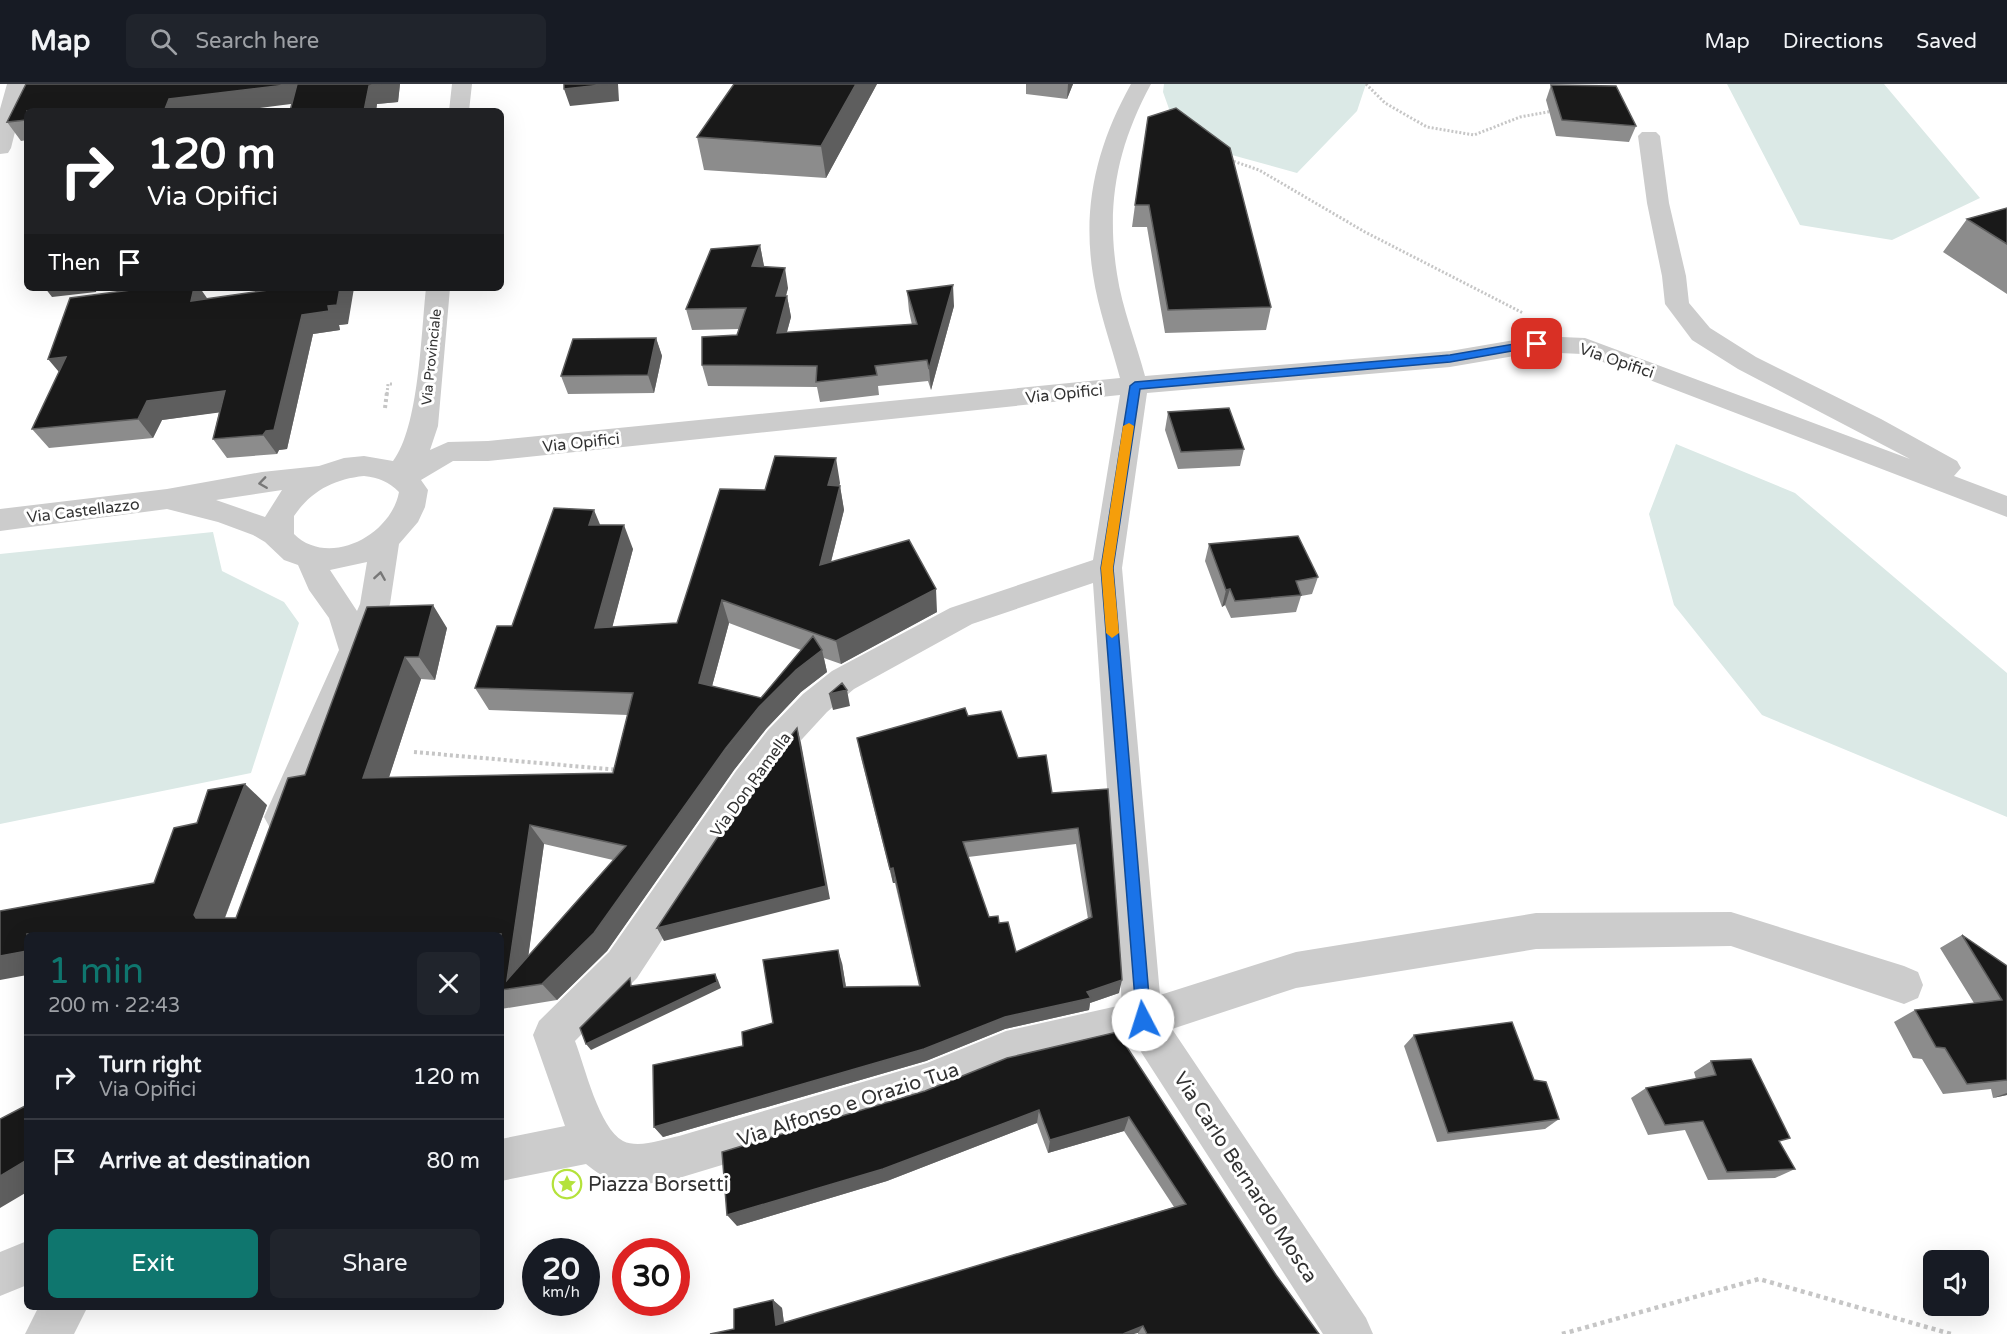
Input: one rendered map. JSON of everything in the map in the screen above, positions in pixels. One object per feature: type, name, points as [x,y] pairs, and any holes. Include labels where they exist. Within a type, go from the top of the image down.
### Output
[{"type":"street","points":[[0,148],[17,84]]},
{"type":"street","points":[[459,108],[462,84]]},
{"type":"street","points":[[1141,84],[1131,102],[1103,180],[1100,224],[1105,276],[1135,386],[1107,568],[1143,1020]]},
{"type":"street","points":[[1649,136],[1658,203],[1674,276],[1677,304],[1701,334],[1747,363],[1947,466],[1960,490]]},
{"type":"street","name":"Via Provinciale","points":[[402,475],[416,451],[424,426],[438,291]]},
{"type":"street","name":"Via Opifici","points":[[402,475],[448,452],[488,451],[1135,386],[1450,359],[1537,344],[1585,346],[2007,507]]},
{"type":"street","points":[[424,426],[488,451]]},
{"type":"street","name":"Via Provinciale","points":[[371,466],[400,449],[424,426]]},
{"type":"street","points":[[413,506],[464,465],[488,451]]},
{"type":"street","points":[[167,499],[244,520],[279,537],[285,546],[296,554],[310,558],[348,556],[385,540],[404,524],[413,506],[414,490],[402,475],[371,466],[346,468],[321,476],[294,494],[279,516],[279,537]]},
{"type":"street","name":"Via Castellazzo","points":[[0,520],[167,499],[321,476]]},
{"type":"street","points":[[271,846],[292,791],[375,604],[385,540]]},
{"type":"street","points":[[310,558],[320,582],[343,614],[354,649]]},
{"type":"street","name":"Via Don Ramella","points":[[592,1142],[552,1035],[623,965],[748,782],[780,740],[815,703],[843,680],[961,616],[1070,578],[1107,568]]},
{"type":"street","name":"Via Alfonso e Orazio Tua","points":[[592,1142],[615,1161],[639,1165],[679,1157],[927,1083],[1006,1051],[1143,1020],[1296,970],[1536,931],[1731,929],[1904,985]]},
{"type":"street","name":"Via Carlo Bernardo Mosca","points":[[1143,1020],[1350,1334]]},
{"type":"street","points":[[504,1159],[592,1142]]},
{"type":"street","points":[[0,1274],[24,1264]]},
{"type":"street","points":[[48,1334],[63,1310]]},
{"type":"path","points":[[1366,84],[1385,103],[1427,127],[1474,135],[1520,117],[1550,110],[1562,112]]},
{"type":"path","points":[[1227,159],[1259,170],[1365,232],[1585,346]]},
{"type":"path","points":[[414,752],[629,771]]},
{"type":"path","points":[[1562,1334],[1759,1280],[1951,1334]]},
{"type":"shaded area","points":[[1164,84],[1366,84],[1357,111],[1297,173],[1199,146],[1173,120],[1163,92]]},
{"type":"shaded area","points":[[1727,84],[1884,84],[1980,198],[1892,240],[1800,225]]},
{"type":"shaded area","points":[[1676,444],[1795,493],[2007,673],[2007,817],[1762,715],[1674,605],[1649,514]]},
{"type":"shaded area","points":[[213,532],[222,571],[284,602],[299,623],[251,773],[0,824],[0,554]]},
{"type":"building","points":[[26,84],[294,84],[169,99],[165,108],[24,108],[24,120],[7,122]]},
{"type":"building","points":[[297,84],[382,84],[369,86],[365,108],[291,108]]},
{"type":"building","points":[[564,84],[610,84],[564,89]]},
{"type":"building","points":[[734,84],[856,84],[821,146],[697,137]]},
{"type":"building","points":[[1551,85],[1616,86],[1636,126],[1562,120]]},
{"type":"building","points":[[1176,108],[1230,148],[1271,307],[1168,310],[1149,205],[1135,205],[1148,117]]},
{"type":"building","points":[[2007,208],[2007,244],[1967,219]]},
{"type":"building","points":[[760,245],[752,266],[785,268],[776,296],[787,296],[777,333],[917,324],[907,291],[953,285],[929,369],[927,360],[875,366],[877,375],[816,382],[817,366],[702,365],[702,337],[737,335],[746,308],[686,309],[711,249]]},
{"type":"building","points":[[123,291],[193,291],[191,301],[261,291],[339,291],[337,305],[328,306],[329,311],[302,315],[274,430],[266,431],[263,435],[213,439],[225,391],[147,401],[138,419],[32,429],[66,357],[48,359],[70,298]]},
{"type":"building","points":[[656,338],[648,375],[561,376],[573,339]]},
{"type":"building","points":[[1229,408],[1244,449],[1181,452],[1168,412]]},
{"type":"building","points":[[775,456],[836,458],[828,485],[840,486],[820,565],[909,540],[936,589],[836,641],[722,600],[699,683],[761,698],[813,636],[822,650],[796,670],[759,707],[726,748],[594,933],[542,984],[504,990],[504,932],[24,932],[24,952],[0,956],[0,911],[154,883],[174,828],[197,823],[208,790],[245,784],[194,915],[196,918],[236,918],[288,778],[305,775],[367,607],[433,605],[419,657],[405,657],[363,778],[613,773],[633,693],[475,688],[497,626],[512,626],[554,508],[594,510],[589,525],[624,525],[595,628],[677,623],[720,489],[765,490]],"holes":[[[530,825],[626,846],[507,980]]]},
{"type":"building","points":[[1298,536],[1318,577],[1296,581],[1301,595],[1235,601],[1230,589],[1226,590],[1209,544]]},
{"type":"building","points":[[842,683],[847,690],[829,694]]},
{"type":"building","points":[[965,708],[968,716],[1001,711],[1018,758],[1046,755],[1052,793],[1108,789],[1122,980],[1087,992],[1091,998],[1005,1017],[924,1049],[654,1127],[653,1065],[743,1046],[742,1032],[773,1023],[763,960],[838,950],[844,987],[920,986],[893,868],[890,869],[857,738]],"holes":[[[1078,828],[1092,917],[1016,952],[1008,922],[999,923],[998,916],[989,917],[963,842]]]},
{"type":"building","points":[[797,728],[826,886],[657,928],[757,778]]},
{"type":"building","points":[[1962,935],[2007,966],[2007,1080],[1967,1084],[1945,1048],[1936,1047],[1915,1010],[2002,1000]]},
{"type":"building","points":[[715,974],[717,982],[586,1044],[580,1028],[630,978],[631,986]]},
{"type":"building","points":[[1512,1022],[1534,1080],[1546,1082],[1559,1119],[1448,1133],[1414,1035]]},
{"type":"building","points":[[1117,1032],[1276,1275],[1319,1334],[1147,1334],[1143,1326],[1123,1334],[710,1334],[734,1329],[734,1309],[773,1300],[776,1325],[1186,1204],[1129,1117],[1050,1140],[1039,1110],[883,1169],[727,1215],[722,1152],[925,1091],[1007,1058]]},
{"type":"building","points":[[1751,1059],[1790,1138],[1779,1141],[1795,1169],[1727,1172],[1703,1121],[1665,1125],[1646,1088],[1716,1075],[1711,1061]]},
{"type":"building","points":[[24,1107],[24,1162],[0,1176],[0,1119]]},
{"type":"slow traffic","points":[[1112,633],[1107,568],[1129,426]]},
{"type":"place","name":"Piazza Borsetti","points":[[567,1184]]},
{"type":"route","points":[[1143,1020],[1107,568],[1135,386],[1450,359],[1537,344]]}]
